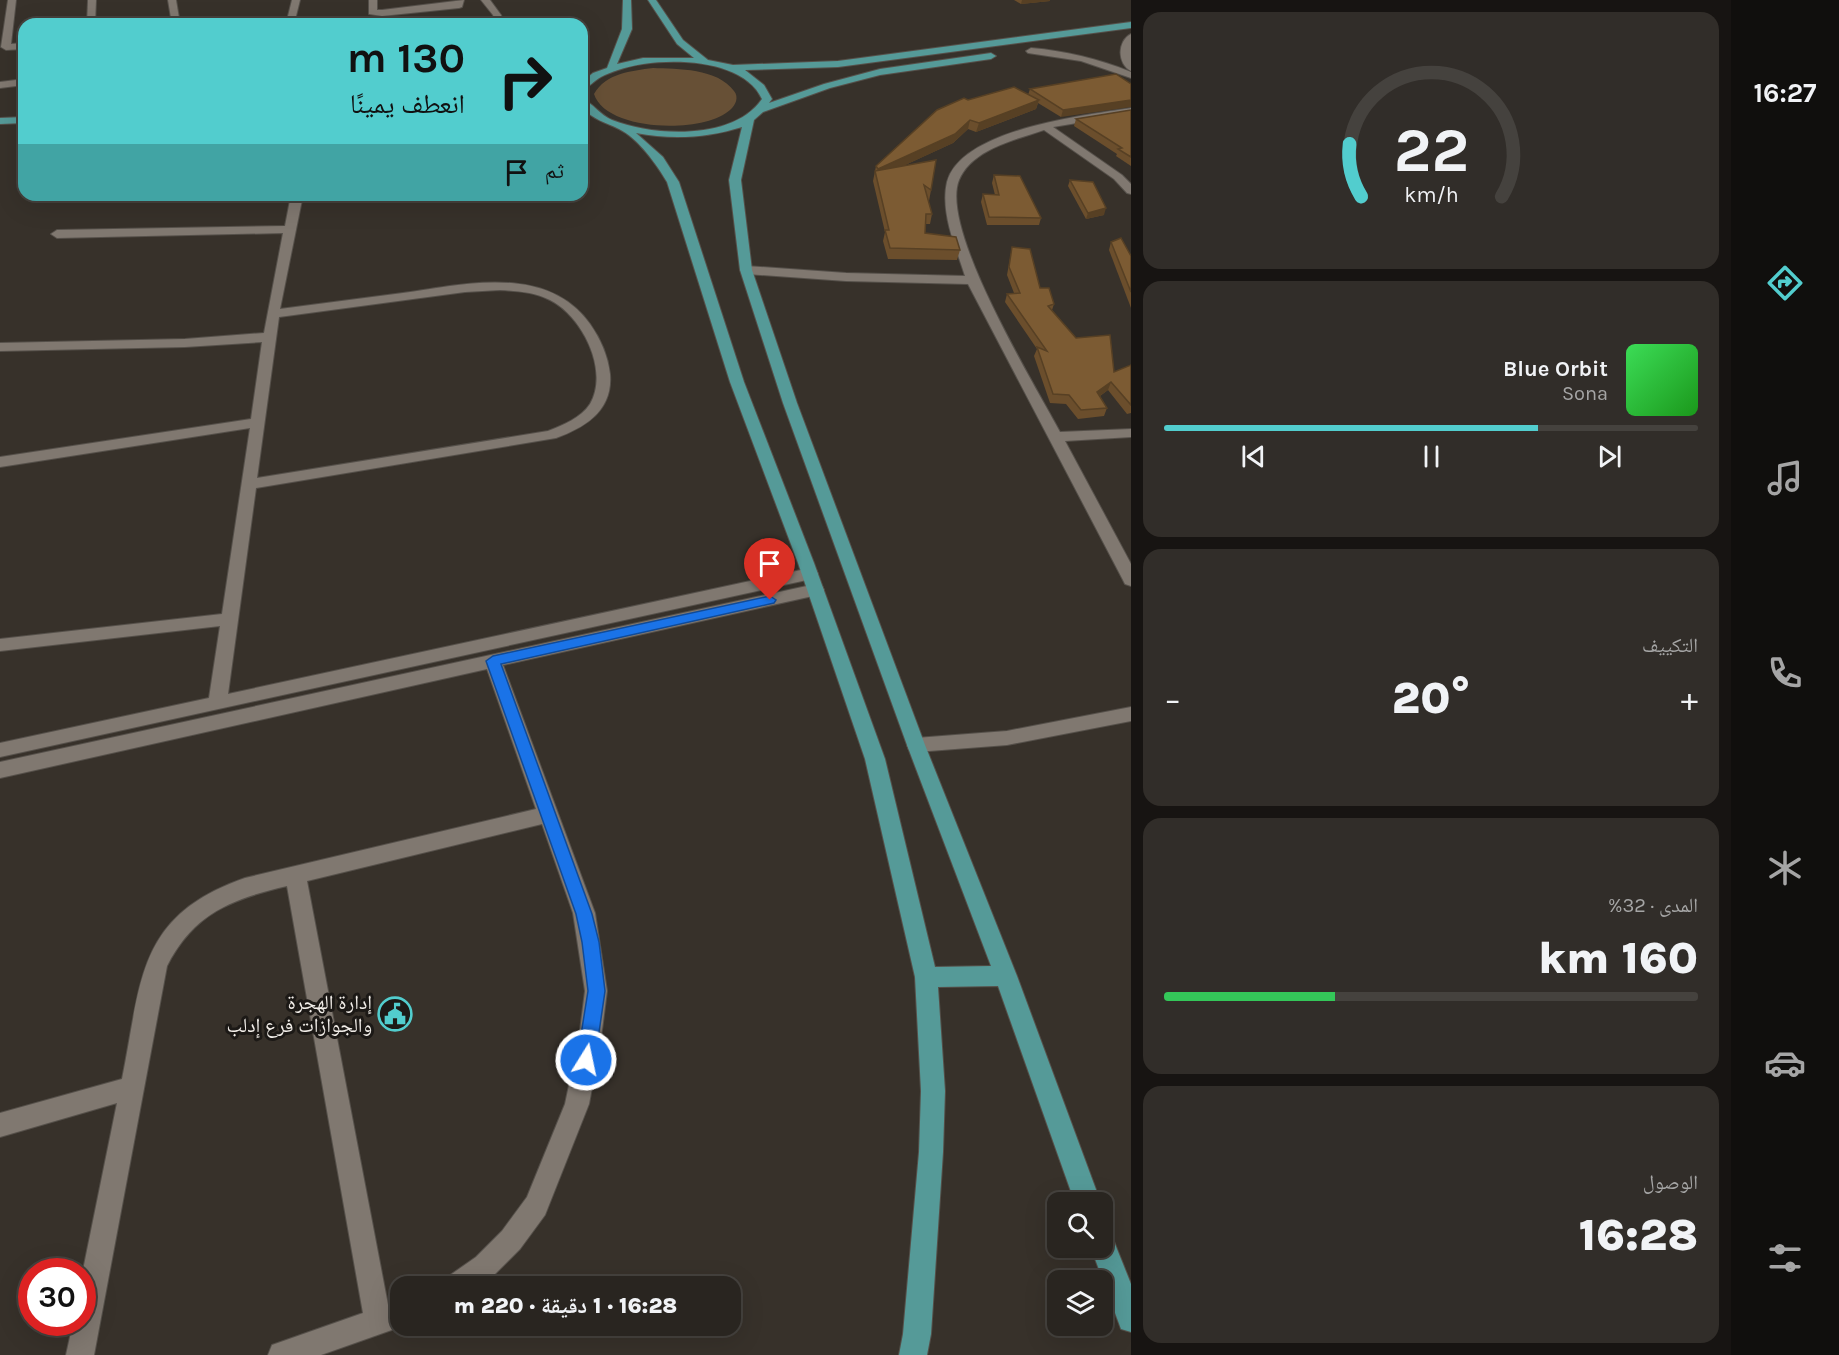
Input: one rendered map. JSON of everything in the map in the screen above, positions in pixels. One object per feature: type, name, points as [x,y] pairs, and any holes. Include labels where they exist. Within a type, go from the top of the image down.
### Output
[{"type":"main road","points":[[611,67],[627,29],[627,2],[618,0]]},
{"type":"main road","points":[[653,0],[680,42],[705,62]]},
{"type":"main road","points":[[730,68],[838,64],[1131,25]]},
{"type":"main road","points":[[1120,38],[1131,37]]},
{"type":"main road","points":[[1020,52],[1065,46]]},
{"type":"main road","points":[[588,114],[624,128],[663,134],[722,130],[748,120],[763,109],[827,86],[880,72],[996,56]]},
{"type":"main road","points":[[588,80],[611,67],[647,60],[705,62],[730,68],[746,75],[761,86],[766,99],[763,109]]},
{"type":"main road","points":[[588,108],[594,115]]},
{"type":"main road","points":[[0,112],[18,111]]},
{"type":"main road","points":[[0,121],[18,120]]},
{"type":"main road","points":[[748,120],[735,180],[746,270],[790,403],[916,745],[1006,976],[1084,1192]]},
{"type":"main road","points":[[624,128],[659,159],[673,182],[737,382],[813,582],[875,759],[926,977],[933,1090],[929,1174],[913,1355]]},
{"type":"main road","points":[[926,977],[1006,976]]},
{"type":"main road","points":[[1108,1258],[1131,1319]]},
{"type":"street","points":[[12,0],[6,47],[18,46]]},
{"type":"street","points":[[92,18],[93,0]]},
{"type":"street","points":[[172,0],[175,18]]},
{"type":"street","points":[[292,18],[296,0]]},
{"type":"street","points":[[373,0],[372,12],[382,13],[459,6],[460,0]]},
{"type":"street","points":[[485,0],[497,18]]},
{"type":"street","points":[[1131,37],[1124,46],[1125,59],[1131,67]]},
{"type":"street","points":[[1031,51],[1077,57],[1131,75]]},
{"type":"street","points":[[0,85],[18,83]]},
{"type":"street","points":[[1131,111],[1044,125],[995,143],[966,160],[953,181],[951,209],[972,280],[1131,580]]},
{"type":"street","points":[[1044,125],[1118,177],[1131,191]]},
{"type":"street","points":[[218,702],[273,314],[296,201]]},
{"type":"street","points":[[57,234],[290,229]]},
{"type":"street","points":[[746,270],[846,277],[972,280]]},
{"type":"street","points":[[249,484],[551,435],[589,416],[599,401],[603,384],[595,342],[582,320],[570,307],[536,290],[514,287],[465,288],[273,314]]},
{"type":"street","points":[[0,347],[194,342],[270,337]]},
{"type":"street","points":[[0,462],[258,422]]},
{"type":"street","points":[[1055,437],[1131,433]]},
{"type":"street","points":[[0,770],[493,661],[813,582]]},
{"type":"street","points":[[0,750],[218,702],[813,582]]},
{"type":"street","points":[[0,645],[230,619]]},
{"type":"street","points":[[471,1276],[485,1266],[504,1247],[536,1206],[577,1104],[590,1038],[596,991],[584,914],[493,661]]},
{"type":"street","points":[[916,745],[1007,738],[1131,714]]},
{"type":"street","points":[[80,1355],[156,965],[166,943],[179,926],[208,902],[246,887],[548,814]]},
{"type":"street","points":[[282,1355],[389,1319],[295,875]]},
{"type":"street","points":[[0,1125],[131,1088]]},
{"type":"shaded area","points":[[653,68],[707,74],[727,83],[737,98],[730,110],[717,118],[679,126],[635,122],[617,116],[602,107],[594,94],[612,77]]},
{"type":"building","points":[[1116,74],[1131,84],[1131,100],[1063,110],[1030,89]]},
{"type":"building","points":[[1014,87],[1039,100],[979,123],[970,120],[955,134],[878,169],[876,166],[937,110],[964,98],[968,100]]},
{"type":"building","points":[[1131,110],[1131,157],[1118,149],[1122,148],[1076,119]]},
{"type":"building","points":[[936,160],[931,190],[924,185],[932,214],[926,214],[925,233],[956,237],[960,250],[890,248],[885,230],[889,230],[875,171]]},
{"type":"building","points":[[994,175],[1020,176],[1041,218],[989,217],[983,194],[999,195]]},
{"type":"building","points":[[1070,180],[1093,182],[1106,208],[1088,213]]},
{"type":"building","points":[[1121,238],[1131,256],[1131,292],[1111,242]]},
{"type":"building","points":[[1012,247],[1030,249],[1040,288],[1049,288],[1054,304],[1048,306],[1076,338],[1110,335],[1114,372],[1131,365],[1131,405],[1111,382],[1097,392],[1107,408],[1081,410],[1069,395],[1053,394],[1037,347],[1047,351],[1007,294],[1020,293],[1009,267]]},
{"type":"place","name":"إدارة الهجرة والجوازات فرع إدلب","points":[[395,1014]]},
{"type":"route","points":[[586,1060],[596,991],[584,914],[493,661],[770,600]]}]
